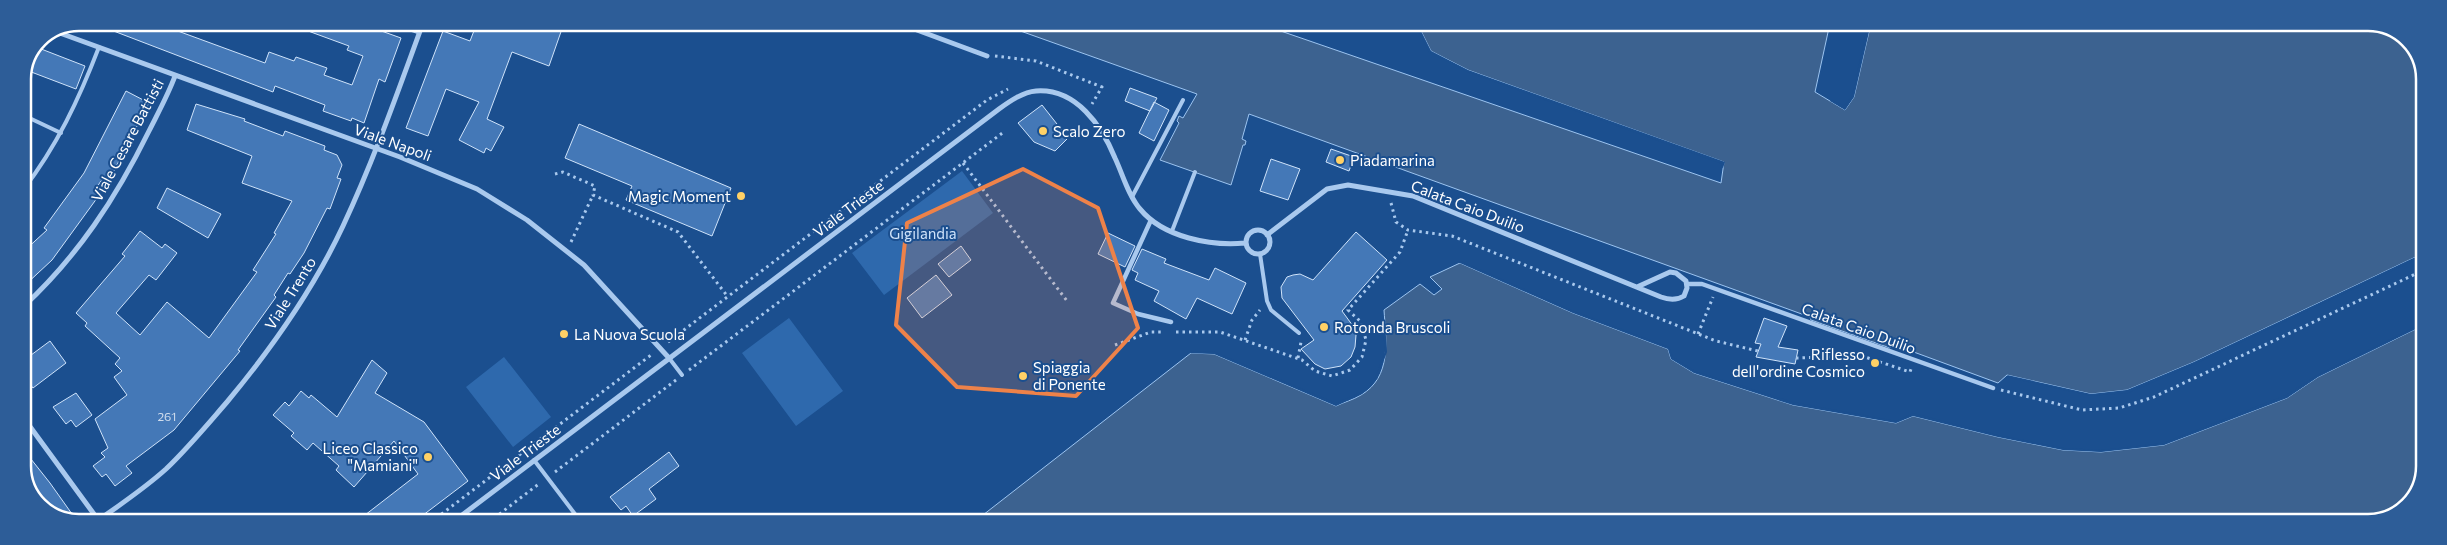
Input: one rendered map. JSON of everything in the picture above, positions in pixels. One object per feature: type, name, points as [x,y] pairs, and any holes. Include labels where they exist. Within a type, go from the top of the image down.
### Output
[{"type":"street","points":[[920,31],[987,56]]},
{"type":"street","name":"Viale Trento","points":[[107,514],[164,471],[185,451],[254,368],[286,326],[317,277],[342,227],[376,148],[419,32]]},
{"type":"street","name":"Viale Napoli","points":[[63,34],[428,167],[477,189],[527,220],[566,249],[584,265],[669,358]]},
{"type":"street","name":"Viale Cesare Battisti","points":[[31,299],[68,262],[113,200],[133,164],[175,76]]},
{"type":"street","name":"Viale Trieste","points":[[463,514],[999,108],[1019,96],[1036,91],[1052,92],[1067,97],[1085,110],[1102,132],[1132,197],[1140,210],[1151,220],[1172,231],[1196,240],[1228,245],[1245,243]]},
{"type":"street","name":"Calata Caio Duilio","points":[[1267,235],[1327,189],[1348,185],[1412,196],[1637,287],[1668,299],[1678,300],[1684,296],[1687,284],[1682,277],[1670,272],[1637,287]]},
{"type":"street","points":[[1151,220],[1113,303],[1138,314],[1172,322]]},
{"type":"street","points":[[1260,230],[1267,235],[1269,247],[1260,254],[1249,251],[1245,243],[1251,232],[1260,230]]},
{"type":"street","name":"Calata Caio Duilio","points":[[1687,284],[1702,284],[1913,361],[1994,388]]},
{"type":"street","points":[[31,428],[93,514]]},
{"type":"lane","points":[[31,180],[45,162],[83,91],[99,47]]},
{"type":"lane","points":[[1132,197],[1183,100]]},
{"type":"lane","points":[[31,120],[61,133]]},
{"type":"lane","points":[[1172,231],[1195,172]]},
{"type":"lane","points":[[1260,254],[1266,301],[1271,310],[1299,333]]},
{"type":"lane","points":[[669,358],[682,375]]},
{"type":"lane","points":[[534,460],[575,514]]},
{"type":"path","points":[[987,56],[1036,61],[1102,87],[1093,102],[1085,110]]},
{"type":"path","points":[[442,514],[957,123]]},
{"type":"path","points":[[500,514],[1005,130]]},
{"type":"path","points":[[962,163],[1067,301]]},
{"type":"path","points":[[555,174],[563,172],[595,186],[594,195],[575,237],[566,249]]},
{"type":"path","points":[[1388,192],[1396,222],[1408,230],[1452,236],[1716,341],[1758,351]]},
{"type":"path","points":[[594,195],[678,232],[728,297]]},
{"type":"path","points":[[1994,388],[2082,410],[2119,408],[2154,397],[2416,274]]},
{"type":"path","points":[[1698,334],[1716,290]]},
{"type":"path","points":[[1245,340],[1252,320],[1266,301]]},
{"type":"path","points":[[1298,358],[1302,338],[1299,333]]},
{"type":"path","points":[[1796,358],[1862,356],[1910,372],[1913,361]]},
{"type":"highlighted area","points":[[1023,169],[1098,208],[1138,328],[1076,396],[957,387],[896,325],[907,223]]},
{"type":"green space","name":"Gigilandia","points":[[962,171],[993,213],[884,295],[852,253]]},
{"type":"green space","points":[[789,318],[843,391],[796,426],[742,353]]},
{"type":"green space","points":[[504,357],[551,417],[513,447],[466,387]]},
{"type":"shaded area","points":[[1020,31],[1281,31],[1721,183],[1724,162],[1468,70],[1431,51],[1421,31],[1828,31],[1815,92],[1845,110],[1854,97],[1869,31],[2377,32],[2392,38],[2404,48],[2415,70],[2416,257],[2194,362],[2127,390],[2091,394],[2007,375],[1998,383],[1892,344],[1890,348],[1811,320],[1810,317],[1249,114],[1242,139],[1246,141],[1245,145],[1243,145],[1231,185],[1160,160],[1179,123],[1177,121],[1179,116],[1183,118],[1197,94]]},
{"type":"shaded area","points":[[1460,263],[1573,313],[1668,349],[1671,359],[1694,373],[1793,405],[1896,423],[1913,416],[1998,437],[2063,450],[2101,452],[2164,445],[2287,398],[2318,377],[2416,329],[2415,475],[2409,490],[2399,502],[2386,510],[2368,514],[984,514],[1191,353],[1214,354],[1336,406],[1358,397],[1371,387],[1378,378],[1382,368],[1386,345],[1384,310],[1420,284],[1434,295],[1442,289],[1430,277]]},
{"type":"pier","points":[[1418,31],[1421,31],[1431,51],[1468,70],[1725,162],[1723,168],[1721,167],[1722,164],[1467,72],[1429,53]]},
{"type":"pier","points":[[1866,31],[1869,31],[1854,97],[1845,110],[1830,101],[1831,99],[1844,106],[1852,96]]},
{"type":"pier","points":[[2416,257],[2416,260],[2195,364],[2128,393],[2091,396],[2010,378],[2007,375],[2091,394],[2127,390],[2194,362]]},
{"type":"pier","points":[[1461,261],[1574,311],[1669,347],[1673,357],[1695,371],[1793,402],[1896,421],[1913,413],[1998,435],[2064,448],[2101,450],[2163,443],[2286,395],[2317,375],[2416,326],[2416,329],[2318,377],[2287,398],[2164,445],[2101,452],[2063,450],[1998,437],[1913,416],[1896,423],[1793,405],[1694,373],[1671,359],[1668,349],[1573,313],[1460,263],[1453,263]]},
{"type":"pier","points":[[1382,320],[1385,322],[1387,352],[1377,379],[1362,394],[1336,406],[1214,354],[1187,353],[1191,351],[1215,352],[1336,403],[1361,392],[1375,378],[1385,351]]},
{"type":"building","points":[[114,31],[178,31],[265,63],[269,52],[294,61],[296,57],[327,68],[324,75],[352,85],[363,56],[347,50],[349,46],[308,31],[381,31],[401,38],[385,82],[379,79],[364,123],[352,118],[351,121],[323,111],[325,105],[275,86],[273,92]]},
{"type":"building","points":[[443,31],[470,41],[474,31],[561,31],[549,66],[512,52],[487,119],[504,127],[491,151],[486,148],[484,153],[459,140],[479,102],[446,89],[428,136],[406,128]]},
{"type":"building","points":[[42,49],[85,66],[76,89],[32,72],[35,61]]},
{"type":"building","points":[[1130,88],[1157,98],[1150,111],[1125,101]]},
{"type":"building","points":[[126,91],[149,103],[107,184],[101,181],[95,190],[100,194],[52,260],[31,280],[31,245],[47,230],[44,228],[84,173]]},
{"type":"building","points":[[1154,102],[1169,110],[1154,141],[1139,133]]},
{"type":"building","points":[[196,104],[245,119],[244,121],[283,136],[285,131],[325,146],[324,150],[337,155],[342,165],[337,178],[341,179],[330,209],[327,208],[304,253],[290,274],[288,273],[274,295],[276,297],[238,350],[240,351],[174,430],[126,466],[132,473],[115,486],[106,474],[102,477],[93,466],[105,457],[101,453],[108,448],[95,419],[127,395],[114,377],[122,371],[115,364],[120,358],[85,326],[87,323],[76,313],[125,256],[122,254],[140,231],[162,248],[165,244],[177,253],[156,280],[149,275],[116,313],[140,335],[167,302],[209,338],[257,272],[253,270],[276,234],[274,233],[292,201],[242,183],[252,156],[187,130]]},
{"type":"building","name":"Scalo Zero","points":[[1042,105],[1068,138],[1055,151],[1034,142],[1018,123]]},
{"type":"building","points":[[579,124],[731,188],[712,236],[626,200],[632,186],[565,158]]},
{"type":"building","points":[[1331,149],[1354,157],[1349,171],[1326,162]]},
{"type":"building","points":[[1271,159],[1300,169],[1288,200],[1260,191]]},
{"type":"building","points":[[167,188],[221,214],[208,238],[157,208]]},
{"type":"building","points":[[1356,232],[1387,260],[1342,311],[1353,326],[1356,335],[1355,347],[1351,357],[1341,366],[1325,369],[1315,364],[1301,349],[1314,340],[1282,298],[1281,287],[1287,277],[1293,275],[1300,274],[1313,280]]},
{"type":"building","points":[[1108,233],[1135,246],[1125,267],[1098,254]]},
{"type":"building","points":[[961,246],[971,260],[949,277],[938,264]]},
{"type":"building","points":[[1142,249],[1166,259],[1164,263],[1209,280],[1215,268],[1246,283],[1232,314],[1197,298],[1186,319],[1154,301],[1159,291],[1135,280],[1138,273],[1132,270]]},
{"type":"building","points":[[936,275],[952,295],[922,318],[907,298]]},
{"type":"building","points":[[1764,318],[1787,326],[1778,347],[1798,350],[1795,364],[1756,357],[1761,344],[1755,343]]},
{"type":"building","points":[[50,341],[66,363],[33,388],[31,385],[31,355]]},
{"type":"building","points":[[372,360],[387,373],[375,393],[424,422],[468,481],[425,514],[366,514],[418,474],[394,441],[354,487],[336,470],[339,466],[313,443],[307,450],[291,436],[294,433],[273,415],[285,402],[289,406],[301,391],[309,398],[311,395],[337,417]]},
{"type":"building","points":[[76,393],[92,415],[76,427],[71,420],[66,424],[53,407]]},
{"type":"building","points":[[669,452],[679,466],[649,489],[656,499],[636,514],[632,514],[626,506],[621,510],[610,497]]},
{"type":"building","points":[[31,459],[71,513],[55,507],[39,492],[32,475]]},
{"type":"place","name":"Scalo Zero","points":[[1043,131]]},
{"type":"place","name":"Piadamarina","points":[[1340,160]]},
{"type":"place","name":"Magic Moment","points":[[741,196]]},
{"type":"place","name":"Rotonda Bruscoli","points":[[1324,327]]},
{"type":"place","name":"La Nuova Scuola","points":[[564,334]]},
{"type":"place","name":"Riflesso dell'ordine Cosmico","points":[[1875,363]]},
{"type":"place","name":"Spiaggia di Ponente","points":[[1023,376]]},
{"type":"place","name":"Liceo Classico \"Mamiani\"","points":[[428,457]]}]
